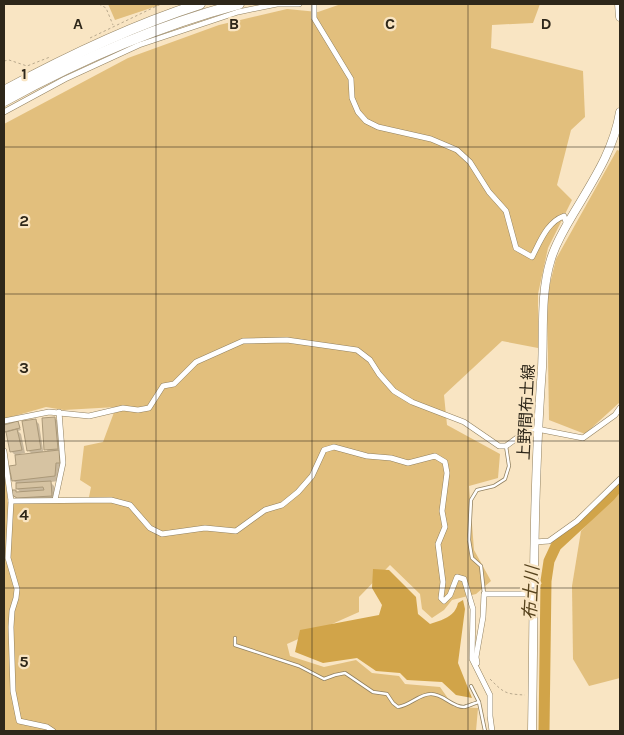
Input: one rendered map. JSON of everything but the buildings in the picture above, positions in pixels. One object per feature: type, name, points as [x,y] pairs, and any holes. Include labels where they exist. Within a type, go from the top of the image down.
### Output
[{"type":"highway","points":[[4,91],[99,43],[169,14],[200,4]]},
{"type":"highway","points":[[4,101],[102,51],[172,24],[239,4]]},
{"type":"main road","points":[[619,4],[620,17]]},
{"type":"main road","name":"上野間布土線","points":[[532,731],[538,429],[543,356],[544,295],[551,258],[608,154],[615,137],[620,112]]},
{"type":"street","points":[[4,112],[65,79],[139,45],[238,12],[277,4],[298,4]]},
{"type":"street","points":[[314,4],[314,18],[352,79],[352,98],[358,112],[366,121],[378,127],[431,139],[457,150],[470,162],[489,192],[506,211],[516,248],[532,257],[555,219],[564,216],[567,226]]},
{"type":"street","points":[[4,421],[48,412],[89,416],[123,408],[138,410],[149,408],[163,386],[174,384],[196,362],[243,342],[287,340],[357,350],[370,360],[394,391],[412,402],[464,422],[499,446],[506,446],[529,429],[583,438],[615,415],[620,408]]},
{"type":"street","points":[[55,500],[63,463],[59,412]]},
{"type":"street","points":[[11,501],[111,500],[130,505],[150,528],[162,534],[205,528],[236,531],[266,510],[282,505],[298,492],[312,476],[324,450],[334,447],[367,456],[391,458],[408,463],[435,456],[445,462],[447,473],[442,511],[445,527],[438,544],[443,582],[441,598],[444,600],[450,595],[458,577],[464,579],[473,609],[472,659],[490,695],[492,731]]},
{"type":"street","points":[[4,451],[11,501],[8,558],[17,589],[11,627],[13,690],[19,721],[47,727],[53,731]]},
{"type":"street","points":[[535,542],[549,541],[577,521],[620,479]]},
{"type":"street","points":[[478,669],[476,657],[483,616],[484,594],[534,594]]},
{"type":"lane","points":[[484,594],[481,566],[472,558],[469,540],[470,500],[477,490],[494,486],[505,479],[509,466],[506,446]]},
{"type":"lane","points":[[235,638],[235,645],[299,666],[324,679],[345,673],[372,692],[387,694],[398,707],[408,706],[428,694],[440,695],[454,705],[464,707],[479,702]]},
{"type":"lane","points":[[472,686],[479,702],[485,731]]},
{"type":"path","points":[[99,4],[106,8],[114,26]]},
{"type":"path","points":[[88,39],[162,4]]},
{"type":"path","points":[[4,61],[9,60],[27,66],[53,56]]},
{"type":"path","points":[[478,669],[508,694],[533,696]]},
{"type":"shaded area","points":[[108,4],[163,4],[115,20]]},
{"type":"shaded area","points":[[341,4],[540,4],[533,23],[492,25],[491,48],[583,71],[585,117],[571,130],[557,185],[572,200],[548,248],[538,294],[538,348],[502,341],[444,395],[447,425],[500,454],[498,478],[469,486],[474,550],[491,581],[476,594],[452,600],[444,610],[432,618],[422,609],[420,594],[390,565],[359,597],[359,612],[287,644],[290,656],[324,667],[356,660],[372,673],[399,676],[405,684],[440,687],[454,707],[478,708],[476,731],[4,731],[4,466],[8,503],[88,502],[91,487],[80,480],[84,446],[103,442],[116,407],[64,410],[46,407],[4,419],[4,124],[128,58],[219,25],[287,9],[318,12]]},
{"type":"shaded area","points":[[617,150],[620,151],[620,402],[585,434],[549,420],[547,296],[556,259]]},
{"type":"shaded area","points":[[620,489],[620,678],[589,686],[573,659],[572,586],[581,531]]},
{"type":"shaded area","points":[[373,569],[389,570],[416,597],[418,614],[430,624],[451,615],[458,603],[463,600],[465,609],[458,663],[472,698],[456,695],[442,682],[407,680],[400,673],[376,671],[357,658],[323,663],[295,652],[300,630],[379,615],[382,605],[372,588]]},
{"type":"waterway","name":"布土川","points":[[544,731],[546,581],[549,561],[556,546],[610,496],[620,484]]}]
